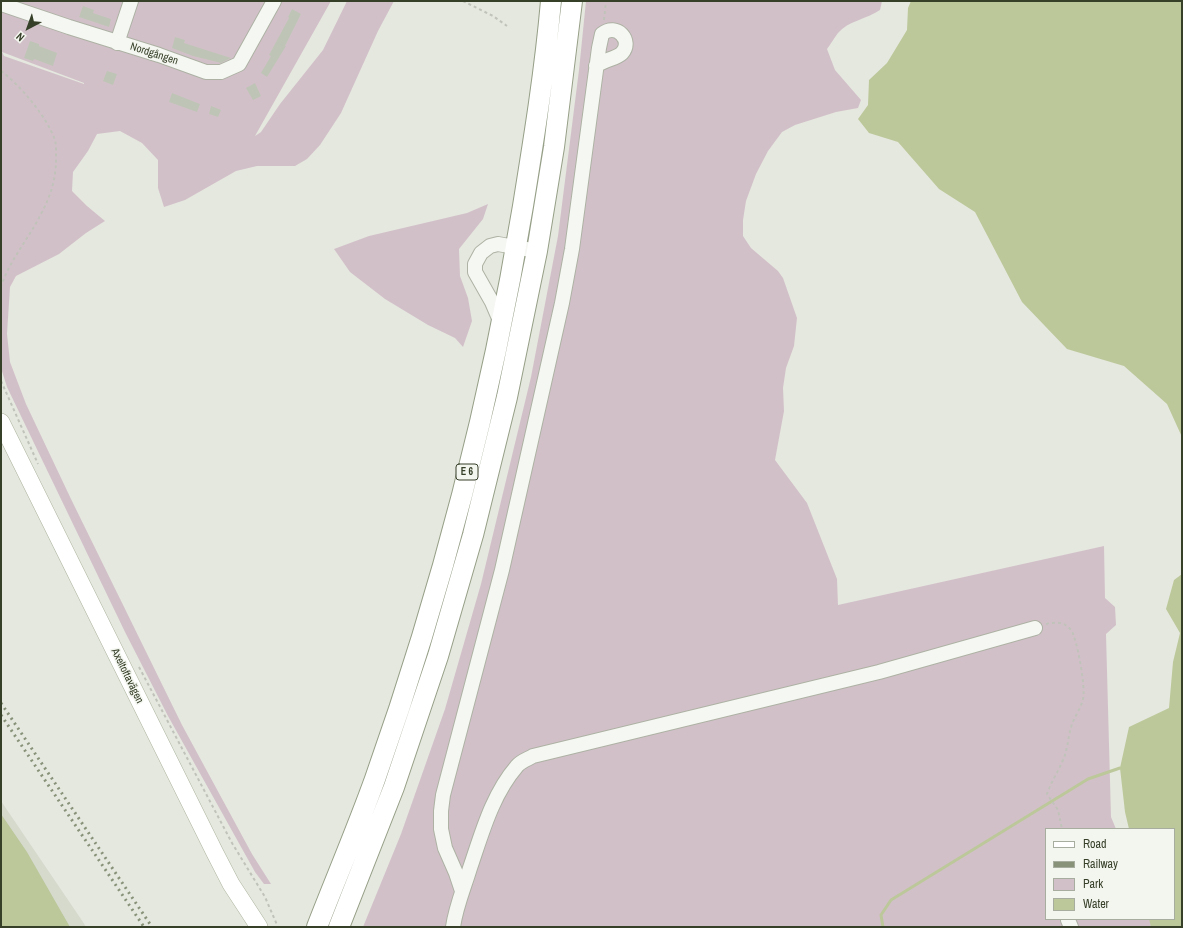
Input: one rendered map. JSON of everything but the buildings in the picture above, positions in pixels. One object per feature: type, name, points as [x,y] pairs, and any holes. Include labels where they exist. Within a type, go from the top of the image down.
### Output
[{"type":"highway","name":"E 6","points":[[317,927],[375,779],[418,648],[454,526],[488,390],[516,247],[534,141],[551,1]]},
{"type":"highway","name":"E 6","points":[[339,927],[394,787],[438,656],[473,535],[507,397],[537,251],[554,147],[572,1]]},
{"type":"main road","name":"Axeltoftavägen","points":[[1,422],[215,853],[231,884],[259,927]]},
{"type":"street","points":[[117,43],[131,1]]},
{"type":"street","name":"Nordgången","points":[[1,4],[117,43],[159,54],[206,72],[221,72],[239,64],[274,1]]},
{"type":"street","points":[[462,891],[445,848],[441,812],[443,795],[502,570],[562,303],[572,249],[596,66],[602,34],[607,30],[612,29],[618,32],[623,36],[626,46],[622,53],[602,61],[596,66]]},
{"type":"street","points":[[501,325],[492,302],[475,272],[475,264],[481,253],[490,246],[498,244],[537,251]]},
{"type":"street","points":[[453,927],[462,891],[494,801],[518,764],[533,756],[879,672],[1035,628]]},
{"type":"path","points":[[463,1],[493,16],[508,26]]},
{"type":"path","points":[[602,34],[606,1]]},
{"type":"path","points":[[1,71],[8,76],[29,98],[47,123],[56,141],[57,165],[53,187],[41,214],[1,286]]},
{"type":"path","points":[[1,381],[40,468]]},
{"type":"path","points":[[1035,628],[1044,624],[1056,622],[1065,625],[1071,630],[1075,640],[1084,685],[1084,699],[1072,725],[1064,759],[1049,787],[1047,794],[1058,810],[1062,828]]},
{"type":"path","points":[[137,663],[232,843],[265,897],[278,927]]},
{"type":"shaded area","points":[[1,801],[83,922],[86,927],[1,927]]},
{"type":"green space","points":[[1,1],[331,1],[255,136],[261,132],[280,104],[323,50],[347,1],[394,1],[378,31],[341,113],[320,145],[307,159],[295,166],[257,166],[236,171],[185,200],[164,207],[158,188],[158,160],[142,143],[120,131],[97,134],[88,151],[73,172],[72,191],[105,221],[86,233],[59,254],[16,276],[10,287],[7,334],[10,362],[26,404],[182,725],[252,854],[271,884],[264,884],[255,872],[168,716],[125,632],[7,387],[1,368]],"holes":[[[2,52],[84,83],[4,56]]]},
{"type":"green space","points":[[586,1],[882,1],[880,10],[842,29],[827,49],[835,70],[861,100],[858,108],[836,112],[795,125],[782,132],[768,151],[756,174],[746,201],[743,220],[743,236],[751,248],[778,271],[783,278],[797,318],[794,346],[786,368],[783,388],[784,411],[775,460],[807,503],[837,579],[838,605],[1104,546],[1105,598],[1115,607],[1116,625],[1106,634],[1111,817],[1116,828],[1045,828],[1045,920],[1154,920],[1157,927],[363,927],[401,834],[445,709],[481,584],[531,377],[558,236],[579,70]]},
{"type":"green space","points":[[488,204],[483,219],[459,249],[460,276],[468,298],[472,321],[463,347],[455,338],[428,325],[385,299],[350,272],[334,249],[369,236],[467,213]]},
{"type":"water","points":[[911,1],[1182,1],[1182,437],[1167,404],[1124,366],[1067,349],[1022,302],[975,212],[939,189],[898,142],[869,133],[858,119],[868,105],[869,80],[887,63],[907,30],[908,8]]},
{"type":"water","points":[[1182,574],[1182,927],[1151,927],[1149,920],[1175,920],[1175,828],[1129,828],[1125,812],[1120,768],[1129,727],[1169,708],[1173,662],[1180,633],[1166,609],[1174,580]]},
{"type":"water","points":[[1,814],[27,852],[70,927],[1,927]]},
{"type":"waterway","points":[[883,927],[881,915],[891,900],[1088,779],[1120,768]]},
{"type":"railway","points":[[1,703],[152,927]]},
{"type":"railway","points":[[1,715],[144,927]]}]
